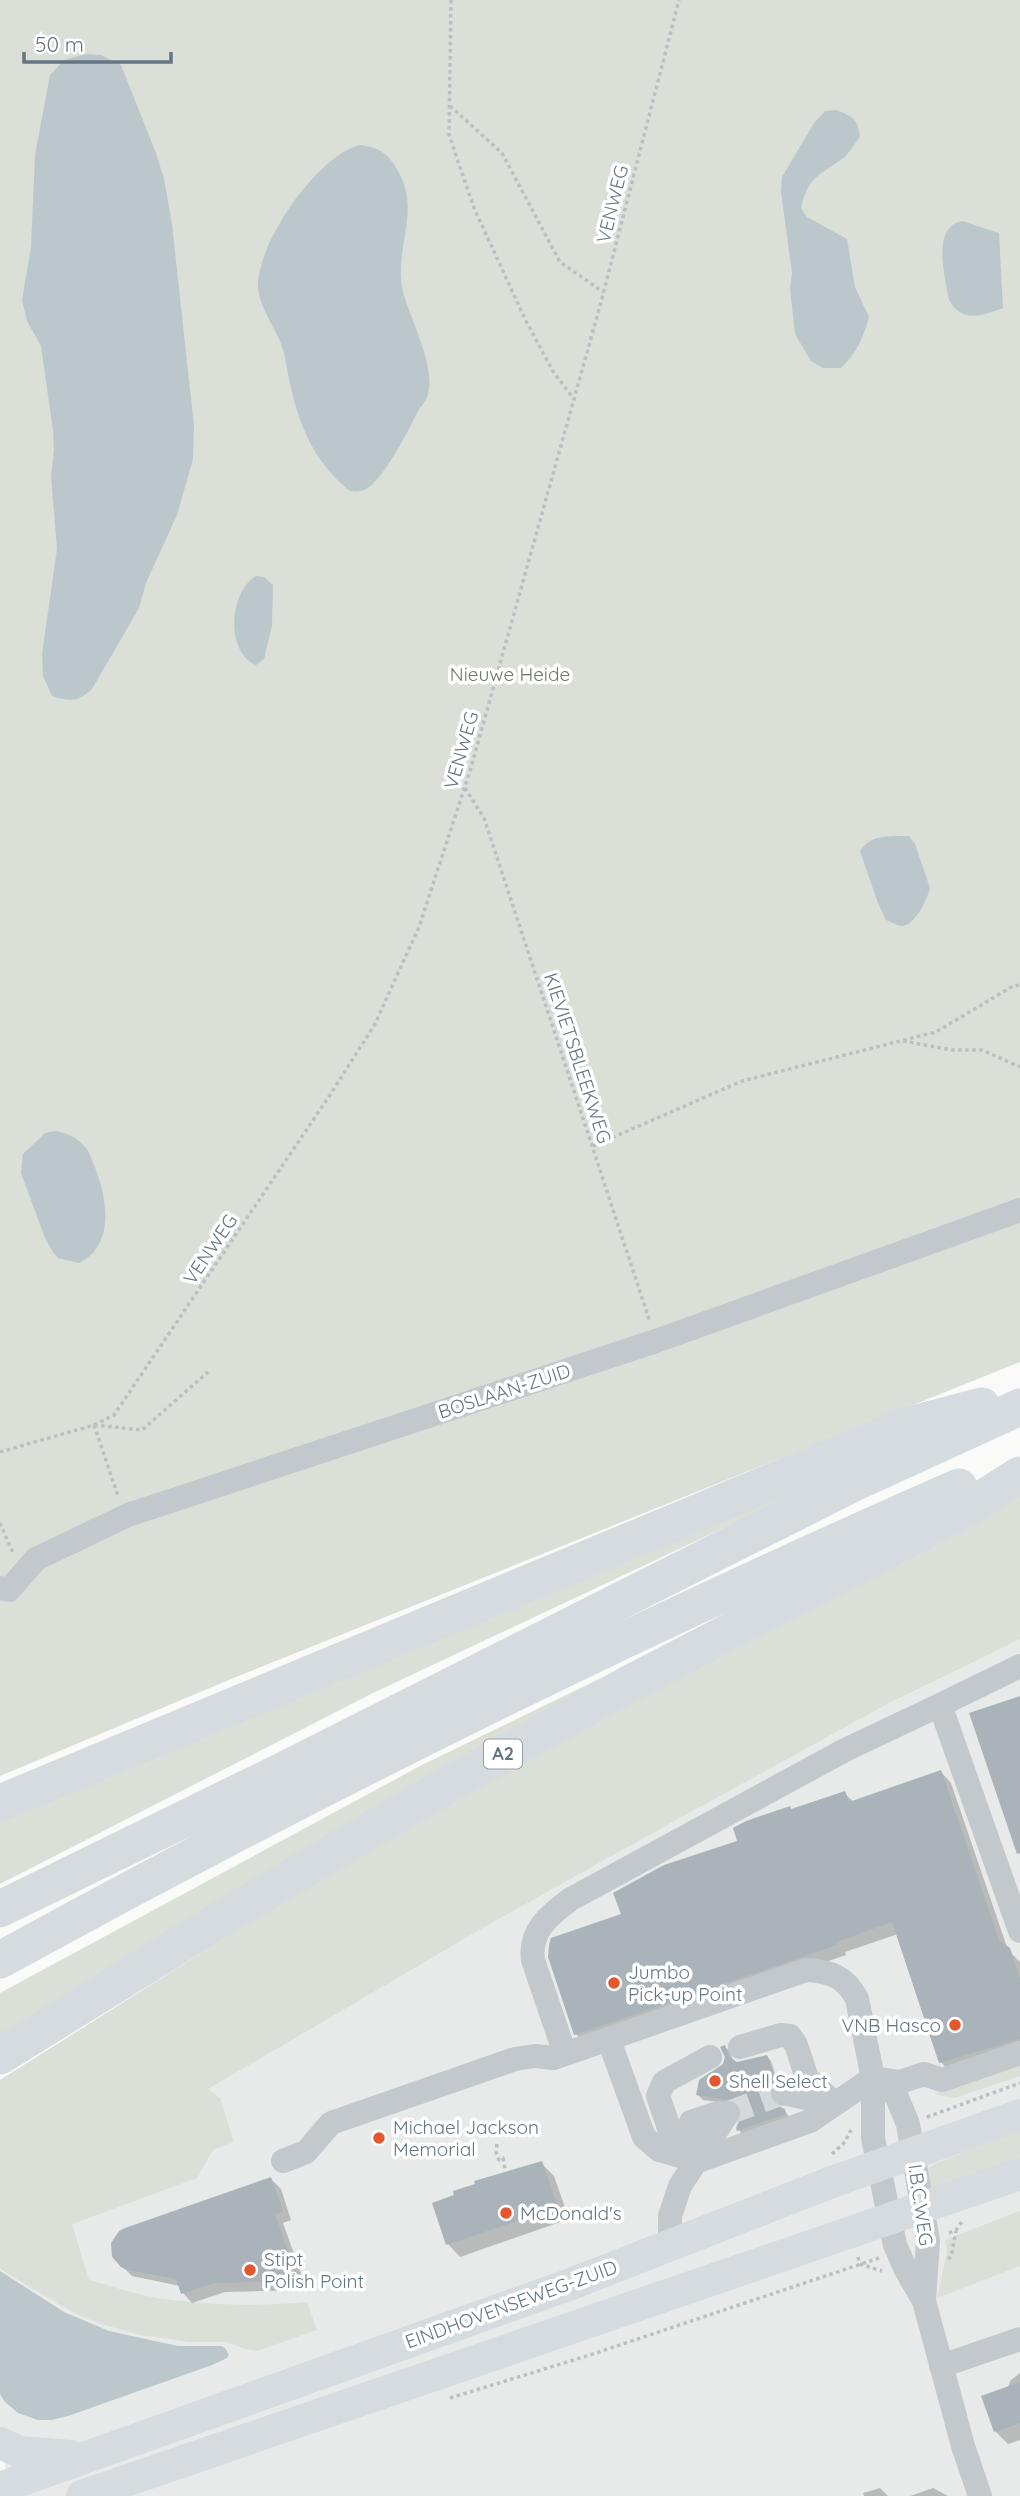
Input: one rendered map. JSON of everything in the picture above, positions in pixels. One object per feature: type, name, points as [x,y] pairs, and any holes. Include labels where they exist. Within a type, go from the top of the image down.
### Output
[{"type":"highway","points":[[0,1803],[906,1426],[1020,1396]]},
{"type":"highway","points":[[0,1909],[276,1774],[854,1483],[1020,1407]]},
{"type":"highway","name":"A2","points":[[0,1960],[293,1803],[624,1639],[1020,1460]]},
{"type":"highway","name":"A2","points":[[0,2056],[229,1914],[437,1791],[641,1678],[967,1509],[1020,1475]]},
{"type":"main road","name":"EINDHOVENSEWEG-ZUID","points":[[0,2488],[670,2247],[913,2151],[1020,2115]]},
{"type":"main road","points":[[82,2496],[1020,2174]]},
{"type":"main road","points":[[0,2443],[12,2450],[39,2456],[86,2457]]},
{"type":"street","name":"BOSLAAN-ZUID","points":[[0,1588],[9,1590],[36,1559],[128,1515],[656,1341],[1020,1210]]},
{"type":"street","points":[[559,2056],[531,1950],[537,1931],[554,1911],[571,1899],[845,1750],[1020,1665]]},
{"type":"street","points":[[940,1705],[1020,1931]]},
{"type":"street","name":"I.B.C.WEG","points":[[283,2161],[306,2152],[331,2123],[515,2059],[559,2056],[806,1970],[823,1971],[843,1979],[857,1999],[873,2078],[872,2127],[897,2252],[924,2301],[963,2446],[980,2496]]},
{"type":"street","points":[[740,2047],[781,2035],[790,2036],[796,2045],[807,2078],[843,2099]]},
{"type":"street","points":[[609,2040],[644,2137],[659,2150],[693,2150],[810,2121],[873,2078],[900,2082],[926,2075],[942,2080],[1020,2053]]},
{"type":"street","points":[[693,2150],[670,2131],[658,2096],[664,2082],[710,2057]]},
{"type":"street","name":"I.B.C.WEG","points":[[873,2078],[896,2095],[908,2124],[928,2241],[924,2301]]},
{"type":"street","points":[[783,2092],[843,2099]]},
{"type":"street","points":[[670,2247],[670,2216],[693,2150]]},
{"type":"street","points":[[941,2366],[1020,2339]]},
{"type":"path","points":[[451,0],[449,135],[474,208],[525,319],[554,373],[574,399]]},
{"type":"path","name":"VENWEG","points":[[94,1425],[114,1415],[330,1095],[375,1024],[419,927],[465,788],[574,399],[679,0]]},
{"type":"path","points":[[450,106],[502,153],[560,262],[603,292]]},
{"type":"path","name":"KIEVIETSBLEEKWEG","points":[[465,788],[484,818],[656,1341]]},
{"type":"path","points":[[593,1146],[742,1081],[936,1032],[1013,986],[1020,985]]},
{"type":"path","points":[[901,1041],[952,1050],[982,1050],[1020,1067]]},
{"type":"path","points":[[0,1452],[94,1425],[142,1430],[208,1371]]},
{"type":"path","points":[[94,1425],[119,1500],[128,1515]]},
{"type":"path","points":[[0,1523],[23,1574]]},
{"type":"path","points":[[832,2154],[845,2142],[851,2128],[853,2112],[843,2099]]},
{"type":"path","points":[[497,2144],[496,2152],[499,2160],[503,2158],[505,2169]]},
{"type":"path","points":[[928,2241],[956,2230],[963,2220],[974,2216]]},
{"type":"path","points":[[441,2401],[590,2355],[897,2252]]},
{"type":"shaded area","points":[[86,54],[101,55],[121,65],[164,179],[172,224],[194,426],[193,459],[177,515],[146,583],[139,608],[92,689],[82,697],[68,700],[52,696],[43,676],[42,654],[57,549],[51,476],[53,430],[41,346],[27,321],[22,300],[31,247],[35,155],[50,75],[64,60]]},
{"type":"shaded area","points":[[836,110],[853,119],[858,126],[860,137],[845,157],[811,183],[801,208],[807,217],[847,239],[855,287],[869,317],[859,345],[847,362],[841,368],[823,368],[811,361],[795,334],[790,289],[792,273],[781,192],[782,177],[814,123],[825,111]]},
{"type":"shaded area","points":[[360,145],[385,154],[403,181],[408,211],[402,255],[402,287],[424,350],[429,383],[427,398],[381,475],[364,490],[350,491],[320,459],[306,434],[296,406],[283,350],[260,299],[258,281],[270,243],[294,201],[326,165],[343,152]]},
{"type":"shaded area","points":[[962,221],[999,233],[1003,308],[980,315],[966,315],[949,300],[943,266],[943,243],[952,225]]},
{"type":"shaded area","points":[[256,576],[264,577],[273,585],[272,626],[264,659],[256,665],[246,658],[239,648],[234,622],[240,595]]},
{"type":"shaded area","points":[[909,836],[915,844],[930,888],[916,916],[903,926],[886,920],[860,851],[869,841],[875,839]]},
{"type":"shaded area","points":[[55,1131],[75,1138],[89,1152],[105,1205],[103,1233],[99,1245],[79,1263],[58,1258],[53,1252],[45,1238],[21,1173],[23,1154],[45,1133]]},
{"type":"shaded area","points":[[1020,1567],[1020,2496],[13,2496],[0,2446],[0,2131]]},
{"type":"shaded area","points":[[0,2271],[64,2312],[109,2331],[178,2346],[221,2346],[229,2355],[212,2365],[68,2416],[38,2420],[18,2413],[0,2394]]},
{"type":"green space","name":"Nieuwe Heide","points":[[0,0],[1020,0],[1020,1362],[236,1677],[0,1776]]},
{"type":"green space","points":[[970,1412],[371,1694],[0,1884],[0,1818]]},
{"type":"green space","points":[[1020,1495],[1020,1639],[887,1704],[667,1825],[486,1926],[208,2089],[220,2098],[234,2142],[213,2150],[197,2178],[72,2224],[89,2280],[157,2298],[194,2302],[251,2305],[307,2302],[317,2330],[257,2351],[227,2342],[190,2342],[140,2335],[72,2312],[0,2269],[0,2080],[460,1790]]},
{"type":"green space","points":[[848,1558],[0,2050],[0,1993],[420,1766]]},
{"type":"green space","points":[[1020,2062],[1020,2076],[954,2098],[934,2094]]},
{"type":"green space","points":[[1020,2131],[1020,2160],[935,2188],[930,2187],[925,2171],[936,2163]]},
{"type":"green space","points":[[1020,2211],[1020,2266],[937,2298],[947,2252],[945,2240]]},
{"type":"building","points":[[1020,1696],[1020,1853],[1017,1854],[969,1713]]},
{"type":"building","points":[[941,1770],[999,1940],[1010,1948],[1020,1979],[1020,2039],[939,2063],[892,1922],[836,1942],[837,1945],[574,2035],[548,1957],[549,1945],[551,1938],[621,1914],[613,1893],[664,1865],[737,1841],[733,1828],[746,1821],[845,1791],[849,1802]]},
{"type":"building","points":[[725,2045],[729,2057],[737,2062],[767,2055],[776,2081],[769,2089],[769,2098],[774,2104],[785,2109],[786,2114],[737,2131],[743,2113],[737,2101],[696,2095],[699,2080],[723,2064],[725,2057],[720,2047]]},
{"type":"building","points":[[542,2161],[558,2207],[446,2245],[432,2203],[454,2195],[453,2191],[475,2184],[474,2181]]},
{"type":"building","points":[[271,2177],[283,2211],[275,2214],[298,2281],[214,2283],[181,2294],[176,2279],[127,2270],[112,2257],[111,2243],[119,2231]]},
{"type":"building","points":[[1020,2382],[1020,2423],[994,2432],[981,2396]]},
{"type":"tunnel","points":[[728,2113],[783,2093]]},
{"type":"place","name":"Jumbo Pick-up Point","points":[[614,1983]]},
{"type":"place","name":"VNB Hasco","points":[[955,2025]]},
{"type":"place","name":"Shell Select","points":[[715,2081]]},
{"type":"place","name":"Michael Jackson Memorial","points":[[379,2138]]},
{"type":"place","name":"McDonald's","points":[[506,2213]]},
{"type":"place","name":"Stipt Polish Point","points":[[250,2270]]}]
